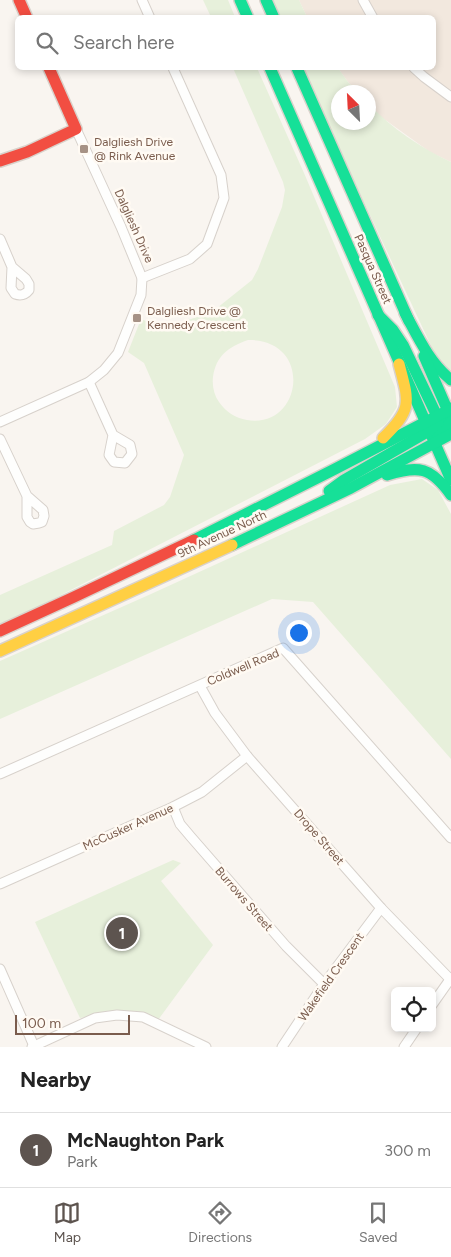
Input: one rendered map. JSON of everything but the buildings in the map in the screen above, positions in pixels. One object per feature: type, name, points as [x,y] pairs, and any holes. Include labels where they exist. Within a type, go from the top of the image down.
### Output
[{"type":"main road","points":[[19,0],[26,15]]},
{"type":"main road","points":[[240,0],[247,15]]},
{"type":"main road","points":[[266,0],[273,15]]},
{"type":"main road","name":"Dalgliesh Drive","points":[[50,70],[76,129]]},
{"type":"main road","name":"Pasqua Street","points":[[271,70],[399,364],[442,425]]},
{"type":"main road","name":"Pasqua Street","points":[[298,70],[405,313],[442,425],[451,480]]},
{"type":"main road","points":[[0,161],[27,152],[76,129]]},
{"type":"main road","points":[[405,313],[431,360],[444,376],[451,380]]},
{"type":"main road","points":[[378,314],[393,330],[404,346],[442,425],[451,449]]},
{"type":"main road","points":[[367,452],[404,418],[408,402],[399,364]]},
{"type":"main road","points":[[294,516],[344,480],[442,425]]},
{"type":"main road","name":"9th Avenue North","points":[[0,631],[196,538],[367,452],[442,425]]},
{"type":"main road","name":"9th Avenue North","points":[[0,651],[155,581],[353,487],[442,425]]},
{"type":"main road","points":[[353,487],[409,468],[420,469],[430,473],[444,484],[451,494]]},
{"type":"street","points":[[142,0],[149,15]]},
{"type":"street","points":[[363,0],[370,15]]},
{"type":"street","points":[[142,278],[190,259],[207,244],[224,198],[221,175],[174,70]]},
{"type":"street","points":[[416,70],[451,97]]},
{"type":"street","name":"Dalgliesh Drive","points":[[0,422],[89,382],[104,370],[118,353],[141,295],[142,278],[76,129]]},
{"type":"street","points":[[0,239],[12,267]]},
{"type":"street","points":[[89,382],[114,435]]},
{"type":"street","points":[[0,439],[27,496]]},
{"type":"street","name":"Coldwell Road","points":[[0,774],[283,648],[451,838]]},
{"type":"street","name":"Drope Street","points":[[200,686],[214,713],[247,756],[381,908],[451,978]]},
{"type":"street","name":"McCusker Avenue","points":[[0,884],[173,807],[202,792],[247,756]]},
{"type":"street","name":"Burrows Street","points":[[173,807],[180,824],[190,837],[286,946],[324,984]]},
{"type":"street","name":"Wakefield Crescent","points":[[282,1047],[324,984],[381,908]]},
{"type":"street","points":[[0,970],[33,1046],[95,1018],[117,1014],[143,1017],[206,1047]]},
{"type":"street","points":[[436,999],[451,978]]},
{"type":"street","points":[[404,1047],[414,1032]]},
{"type":"shaded area","points":[[299,0],[451,0],[451,162],[430,152],[380,116],[376,112],[376,85],[351,85],[339,70],[436,70],[436,15],[306,15]]},
{"type":"green space","points":[[203,0],[228,0],[234,15],[210,15]]},
{"type":"green space","points":[[273,0],[299,0],[306,15],[280,15]]},
{"type":"green space","points":[[234,70],[258,70],[304,173],[395,387],[397,407],[386,424],[365,439],[26,613],[0,624],[0,595],[112,545],[114,531],[164,505],[170,497],[184,455],[144,363],[128,352],[141,319],[161,327],[212,312],[252,280],[282,207],[285,190]],"holes":[[[248,340],[269,344],[284,353],[291,367],[293,383],[289,398],[280,411],[266,419],[247,420],[235,416],[222,406],[217,399],[213,387],[213,377],[217,363],[224,353]]]},
{"type":"green space","points":[[304,70],[339,70],[351,85],[331,85],[331,130],[376,130],[376,111],[407,137],[451,162],[451,372],[434,352],[341,153]]},
{"type":"green space","points":[[422,479],[438,490],[451,514],[451,759],[313,602],[272,599],[0,719],[0,661],[390,485]]},
{"type":"green space","points":[[173,860],[181,863],[161,881],[213,945],[158,1020],[137,1012],[109,1012],[80,1018],[35,922]]},
{"type":"traffic: fast","points":[[240,0],[247,15]]},
{"type":"traffic: fast","points":[[266,0],[273,15]]},
{"type":"traffic: fast","points":[[271,70],[451,480]]},
{"type":"traffic: fast","points":[[298,70],[409,321]]},
{"type":"traffic: fast","points":[[405,313],[430,357],[451,380]]},
{"type":"traffic: fast","points":[[378,315],[393,330],[403,345],[437,416],[446,426],[451,428]]},
{"type":"traffic: fast","points":[[424,356],[451,418]]},
{"type":"traffic: fast","points":[[447,410],[451,408]]},
{"type":"traffic: fast","points":[[194,540],[447,411]]},
{"type":"traffic: fast","points":[[435,443],[441,432],[451,422]]},
{"type":"traffic: fast","points":[[329,491],[344,480],[429,431],[438,423]]},
{"type":"traffic: fast","points":[[232,545],[351,488],[451,434]]},
{"type":"traffic: fast","points":[[387,475],[408,470],[424,471],[437,479],[451,495]]},
{"type":"traffic: slow","points":[[383,438],[400,420],[406,404],[405,388],[399,364]]},
{"type":"traffic: slow","points":[[0,651],[232,545]]},
{"type":"traffic: jam","points":[[19,0],[26,15]]},
{"type":"traffic: jam","points":[[0,161],[27,152],[76,129],[50,70]]},
{"type":"traffic: jam","points":[[0,631],[194,540]]},
{"type":"place","name":"Dalgliesh Drive @ Rink Avenue","points":[[84,149]]},
{"type":"place","name":"Dalgliesh Drive @ Kennedy Crescent","points":[[137,318]]},
{"type":"place","name":"McNaughton Park","points":[[122,933]]}]
